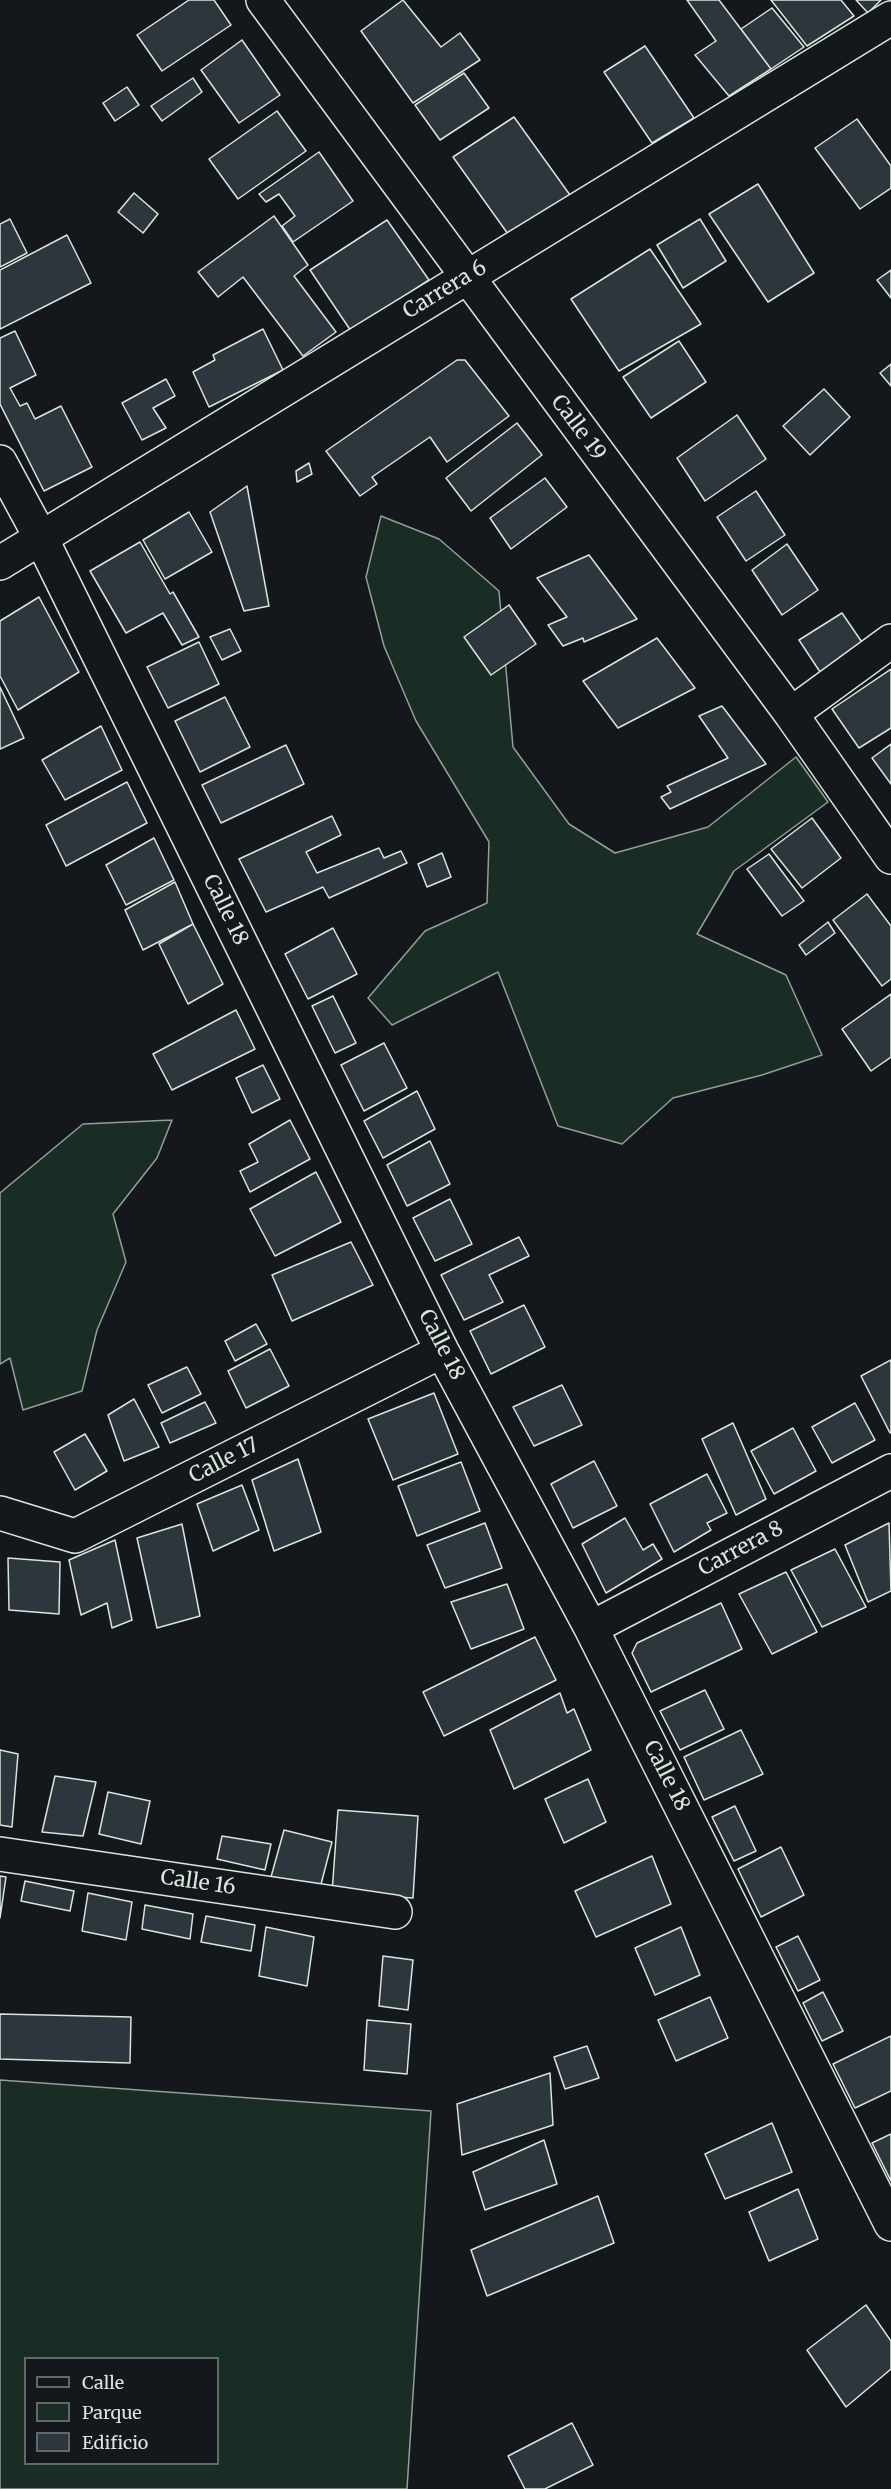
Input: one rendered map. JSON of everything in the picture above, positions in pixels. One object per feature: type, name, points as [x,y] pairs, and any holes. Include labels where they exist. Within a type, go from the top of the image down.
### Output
[{"type":"street","name":"Calle 19","points":[[263,0],[790,714],[891,858]]},
{"type":"street","name":"Carrera 6","points":[[0,563],[891,18]]},
{"type":"street","name":"Calle 18","points":[[0,462],[41,538],[442,1351],[591,1628],[891,2224]]},
{"type":"street","points":[[790,714],[891,641]]},
{"type":"street","name":"Calle 17","points":[[0,1513],[75,1536],[442,1351]]},
{"type":"street","name":"Carrera 8","points":[[591,1628],[891,1471]]},
{"type":"street","name":"Calle 16","points":[[0,1854],[395,1912]]},
{"type":"green space","points":[[381,516],[439,539],[499,591],[513,747],[569,824],[615,853],[708,827],[796,757],[828,802],[734,871],[697,934],[786,975],[822,1055],[762,1075],[673,1098],[622,1144],[558,1126],[498,972],[392,1025],[368,998],[425,931],[487,903],[489,842],[416,721],[384,646],[366,577]]},
{"type":"green space","points":[[172,1120],[157,1158],[113,1214],[126,1262],[97,1330],[82,1391],[23,1410],[10,1358],[0,1364],[0,1193],[83,1124]]},
{"type":"green space","points":[[0,2080],[431,2111],[407,2489],[0,2489]]},
{"type":"building","points":[[189,0],[214,0],[231,25],[162,71],[137,35]]},
{"type":"building","points":[[403,0],[441,47],[460,33],[480,60],[413,103],[361,31]]},
{"type":"building","points":[[687,0],[719,0],[771,69],[729,96],[695,55],[716,41]]},
{"type":"building","points":[[771,0],[841,0],[854,16],[807,46]]},
{"type":"building","points":[[856,0],[881,0],[868,13]]},
{"type":"building","points":[[772,8],[804,47],[771,69],[741,29]]},
{"type":"building","points":[[242,40],[280,95],[239,123],[201,70]]},
{"type":"building","points":[[645,46],[694,118],[652,143],[604,72]]},
{"type":"building","points":[[464,73],[489,108],[440,140],[415,105]]},
{"type":"building","points":[[193,78],[202,92],[162,121],[151,106]]},
{"type":"building","points":[[127,87],[139,105],[115,121],[103,103]]},
{"type":"building","points":[[277,111],[306,151],[238,199],[209,159]]},
{"type":"building","points":[[514,117],[570,195],[508,234],[453,157]]},
{"type":"building","points":[[857,119],[891,166],[891,188],[860,209],[815,148]]},
{"type":"building","points":[[319,152],[353,201],[293,242],[282,226],[295,216],[279,194],[266,202],[259,194]]},
{"type":"building","points":[[758,184],[814,273],[768,302],[709,214]]},
{"type":"building","points":[[134,193],[158,214],[143,233],[118,212]]},
{"type":"building","points":[[274,216],[308,265],[294,276],[336,332],[303,356],[243,277],[218,297],[198,272]]},
{"type":"building","points":[[10,219],[27,253],[0,267],[0,224]]},
{"type":"building","points":[[700,219],[726,261],[683,288],[657,245]]},
{"type":"building","points":[[387,220],[429,280],[351,331],[310,270]]},
{"type":"building","points":[[67,235],[91,283],[0,329],[0,270]]},
{"type":"building","points":[[650,249],[701,324],[619,371],[571,299]]},
{"type":"building","points":[[891,270],[891,298],[877,280]]},
{"type":"building","points":[[263,329],[283,370],[209,407],[193,372],[215,360],[213,355]]},
{"type":"building","points":[[15,331],[36,375],[10,388],[20,406],[27,403],[35,419],[61,406],[92,467],[44,491],[0,404],[0,338]]},
{"type":"building","points":[[679,341],[706,382],[651,418],[623,377]]},
{"type":"building","points":[[457,360],[465,360],[509,416],[447,462],[430,437],[372,477],[377,484],[360,496],[326,451]]},
{"type":"building","points":[[891,364],[891,386],[880,373]]},
{"type":"building","points":[[166,379],[175,396],[153,408],[166,428],[142,440],[122,403]]},
{"type":"building","points":[[824,389],[850,417],[810,455],[783,426]]},
{"type":"building","points":[[737,415],[766,459],[705,501],[677,458]]},
{"type":"building","points":[[517,423],[542,455],[471,511],[446,478]]},
{"type":"building","points":[[309,463],[312,474],[297,482],[296,471]]},
{"type":"building","points":[[545,478],[567,507],[511,549],[490,518]]},
{"type":"building","points":[[247,486],[269,606],[244,611],[210,512]]},
{"type":"building","points":[[756,491],[785,535],[746,561],[717,517]]},
{"type":"building","points":[[189,512],[212,552],[165,579],[143,540]]},
{"type":"building","points":[[140,542],[170,594],[173,592],[199,637],[182,645],[163,613],[126,633],[90,571]]},
{"type":"building","points":[[787,544],[818,590],[782,615],[752,570]]},
{"type":"building","points":[[589,555],[637,619],[584,642],[583,638],[563,646],[548,625],[567,617],[537,578]]},
{"type":"building","points":[[39,597],[79,672],[18,710],[0,676],[0,621]]},
{"type":"building","points":[[509,605],[536,644],[491,675],[464,637]]},
{"type":"building","points":[[842,613],[868,651],[826,681],[799,640]]},
{"type":"building","points":[[230,629],[241,651],[222,660],[210,637]]},
{"type":"building","points":[[657,638],[695,688],[618,728],[583,681]]},
{"type":"building","points":[[199,642],[219,684],[168,708],[147,667]]},
{"type":"building","points":[[891,669],[891,728],[859,748],[832,709]]},
{"type":"building","points":[[0,687],[24,738],[0,749]]},
{"type":"building","points":[[225,697],[250,747],[200,772],[175,721]]},
{"type":"building","points":[[722,706],[766,764],[670,809],[661,797],[671,792],[667,786],[728,758],[699,716]]},
{"type":"building","points":[[101,726],[122,770],[65,800],[42,760]]},
{"type":"building","points":[[891,744],[891,784],[872,758]]},
{"type":"building","points":[[286,745],[304,784],[221,823],[202,785]]},
{"type":"building","points":[[127,782],[147,823],[66,866],[46,825]]},
{"type":"building","points":[[332,816],[341,835],[306,852],[317,873],[379,848],[384,858],[401,851],[407,863],[329,898],[323,887],[266,912],[239,859]]},
{"type":"building","points":[[812,818],[841,858],[802,888],[771,849]]},
{"type":"building","points":[[154,838],[174,880],[126,905],[106,865]]},
{"type":"building","points":[[442,853],[451,877],[427,887],[418,864]]},
{"type":"building","points":[[769,854],[804,901],[782,916],[747,869]]},
{"type":"building","points":[[175,882],[193,924],[143,950],[125,910]]},
{"type":"building","points":[[867,894],[891,926],[891,979],[882,986],[833,920]]},
{"type":"building","points":[[828,922],[835,933],[806,955],[799,945]]},
{"type":"building","points":[[193,924],[223,984],[188,1004],[159,944]]},
{"type":"building","points":[[333,928],[357,974],[308,999],[285,954]]},
{"type":"building","points":[[891,994],[891,1057],[871,1071],[842,1029]]},
{"type":"building","points":[[333,996],[356,1043],[335,1053],[312,1006]]},
{"type":"building","points":[[236,1010],[255,1049],[172,1090],[153,1054]]},
{"type":"building","points":[[384,1043],[407,1088],[364,1111],[341,1065]]},
{"type":"building","points":[[263,1065],[280,1099],[252,1113],[236,1078]]},
{"type":"building","points":[[417,1091],[435,1129],[383,1158],[364,1121]]},
{"type":"building","points":[[290,1120],[310,1159],[250,1192],[240,1171],[258,1162],[249,1144]]},
{"type":"building","points":[[430,1141],[450,1184],[407,1206],[387,1165]]},
{"type":"building","points":[[316,1172],[341,1222],[275,1256],[250,1209]]},
{"type":"building","points":[[450,1199],[472,1244],[435,1261],[413,1218]]},
{"type":"building","points":[[519,1237],[529,1256],[489,1275],[503,1302],[464,1320],[441,1275]]},
{"type":"building","points":[[351,1242],[373,1285],[292,1321],[272,1275]]},
{"type":"building","points":[[524,1305],[545,1347],[491,1374],[470,1331]]},
{"type":"building","points":[[256,1324],[267,1344],[235,1361],[225,1341]]},
{"type":"building","points":[[270,1349],[289,1386],[246,1408],[228,1371]]},
{"type":"building","points":[[891,1360],[891,1432],[890,1433],[861,1376]]},
{"type":"building","points":[[187,1367],[201,1394],[162,1413],[148,1385]]},
{"type":"building","points":[[562,1385],[582,1425],[534,1446],[513,1407]]},
{"type":"building","points":[[434,1393],[458,1454],[393,1480],[368,1419]]},
{"type":"building","points":[[134,1399],[159,1447],[124,1461],[108,1415]]},
{"type":"building","points":[[205,1402],[216,1423],[170,1443],[161,1423]]},
{"type":"building","points":[[855,1403],[875,1440],[832,1463],[812,1427]]},
{"type":"building","points":[[733,1423],[766,1499],[736,1515],[702,1439]]},
{"type":"building","points":[[793,1428],[816,1471],[774,1494],[751,1451]]},
{"type":"building","points":[[85,1434],[107,1471],[75,1490],[54,1452]]},
{"type":"building","points":[[298,1459],[321,1532],[274,1551],[252,1480]]},
{"type":"building","points":[[594,1461],[617,1506],[573,1528],[551,1484]]},
{"type":"building","points":[[461,1462],[480,1511],[417,1536],[398,1486]]},
{"type":"building","points":[[707,1474],[727,1513],[707,1523],[711,1530],[674,1552],[650,1504]]},
{"type":"building","points":[[242,1485],[259,1530],[213,1551],[197,1504]]},
{"type":"building","points":[[625,1518],[643,1550],[653,1544],[662,1559],[606,1593],[582,1544]]},
{"type":"building","points":[[485,1523],[502,1568],[445,1588],[427,1545]]},
{"type":"building","points":[[889,1523],[891,1591],[868,1602],[845,1545]]},
{"type":"building","points":[[182,1524],[200,1616],[157,1628],[137,1538]]},
{"type":"building","points":[[115,1540],[132,1620],[112,1628],[107,1603],[81,1615],[69,1560]]},
{"type":"building","points":[[835,1549],[866,1607],[822,1627],[791,1570]]},
{"type":"building","points":[[8,1558],[60,1562],[59,1614],[9,1610]]},
{"type":"building","points":[[786,1572],[817,1632],[772,1654],[739,1594]]},
{"type":"building","points":[[507,1584],[524,1629],[471,1649],[451,1602]]},
{"type":"building","points":[[721,1603],[742,1649],[651,1692],[632,1653],[637,1643]]},
{"type":"building","points":[[535,1637],[556,1680],[444,1736],[423,1692]]},
{"type":"building","points":[[705,1690],[724,1729],[680,1750],[660,1711]]},
{"type":"building","points":[[560,1693],[567,1713],[574,1709],[591,1750],[514,1789],[490,1730]]},
{"type":"building","points":[[741,1730],[763,1774],[704,1800],[684,1757]]},
{"type":"building","points":[[0,1750],[18,1754],[12,1827],[0,1825]]},
{"type":"building","points":[[55,1776],[96,1782],[83,1836],[42,1832]]},
{"type":"building","points":[[588,1779],[606,1822],[564,1843],[545,1799]]},
{"type":"building","points":[[108,1792],[150,1801],[141,1844],[99,1834]]},
{"type":"building","points":[[735,1806],[756,1851],[734,1861],[712,1817]]},
{"type":"building","points":[[338,1810],[418,1816],[413,1898],[332,1893]]},
{"type":"building","points":[[284,1830],[332,1842],[320,1888],[271,1877]]},
{"type":"building","points":[[222,1836],[271,1844],[265,1870],[217,1859]]},
{"type":"building","points":[[781,1847],[804,1895],[761,1917],[738,1869]]},
{"type":"building","points":[[652,1856],[671,1904],[596,1937],[575,1891]]},
{"type":"building","points":[[0,1876],[6,1877],[0,1918]]},
{"type":"building","points":[[25,1881],[74,1891],[70,1911],[21,1901]]},
{"type":"building","points":[[88,1893],[132,1902],[126,1940],[82,1931]]},
{"type":"building","points":[[145,1905],[193,1914],[190,1939],[142,1929]]},
{"type":"building","points":[[206,1916],[255,1925],[251,1951],[201,1942]]},
{"type":"building","points":[[266,1927],[314,1937],[307,1986],[259,1976]]},
{"type":"building","points":[[681,1927],[700,1975],[655,1995],[635,1948]]},
{"type":"building","points":[[798,1936],[820,1980],[798,1991],[776,1947]]},
{"type":"building","points":[[383,1956],[413,1960],[408,2010],[379,2006]]},
{"type":"building","points":[[823,1992],[843,2031],[822,2041],[803,2003]]},
{"type":"building","points":[[710,1997],[728,2038],[676,2061],[658,2020]]},
{"type":"building","points":[[0,2014],[131,2017],[130,2063],[0,2059]]},
{"type":"building","points":[[367,2020],[411,2024],[407,2074],[364,2070]]},
{"type":"building","points":[[891,2036],[891,2091],[855,2108],[833,2064]]},
{"type":"building","points":[[587,2046],[599,2078],[565,2089],[554,2057]]},
{"type":"building","points":[[550,2073],[553,2125],[462,2155],[457,2104]]},
{"type":"building","points":[[772,2123],[792,2172],[725,2199],[705,2154]]},
{"type":"building","points":[[891,2134],[891,2181],[872,2143]]},
{"type":"building","points":[[544,2140],[557,2184],[485,2210],[473,2172]]},
{"type":"building","points":[[798,2189],[818,2239],[769,2261],[749,2212]]},
{"type":"building","points":[[598,2196],[614,2243],[487,2296],[471,2250]]},
{"type":"building","points":[[866,2305],[891,2341],[891,2369],[846,2407],[807,2350]]},
{"type":"building","points":[[572,2423],[593,2465],[545,2489],[525,2489],[508,2456]]}]
